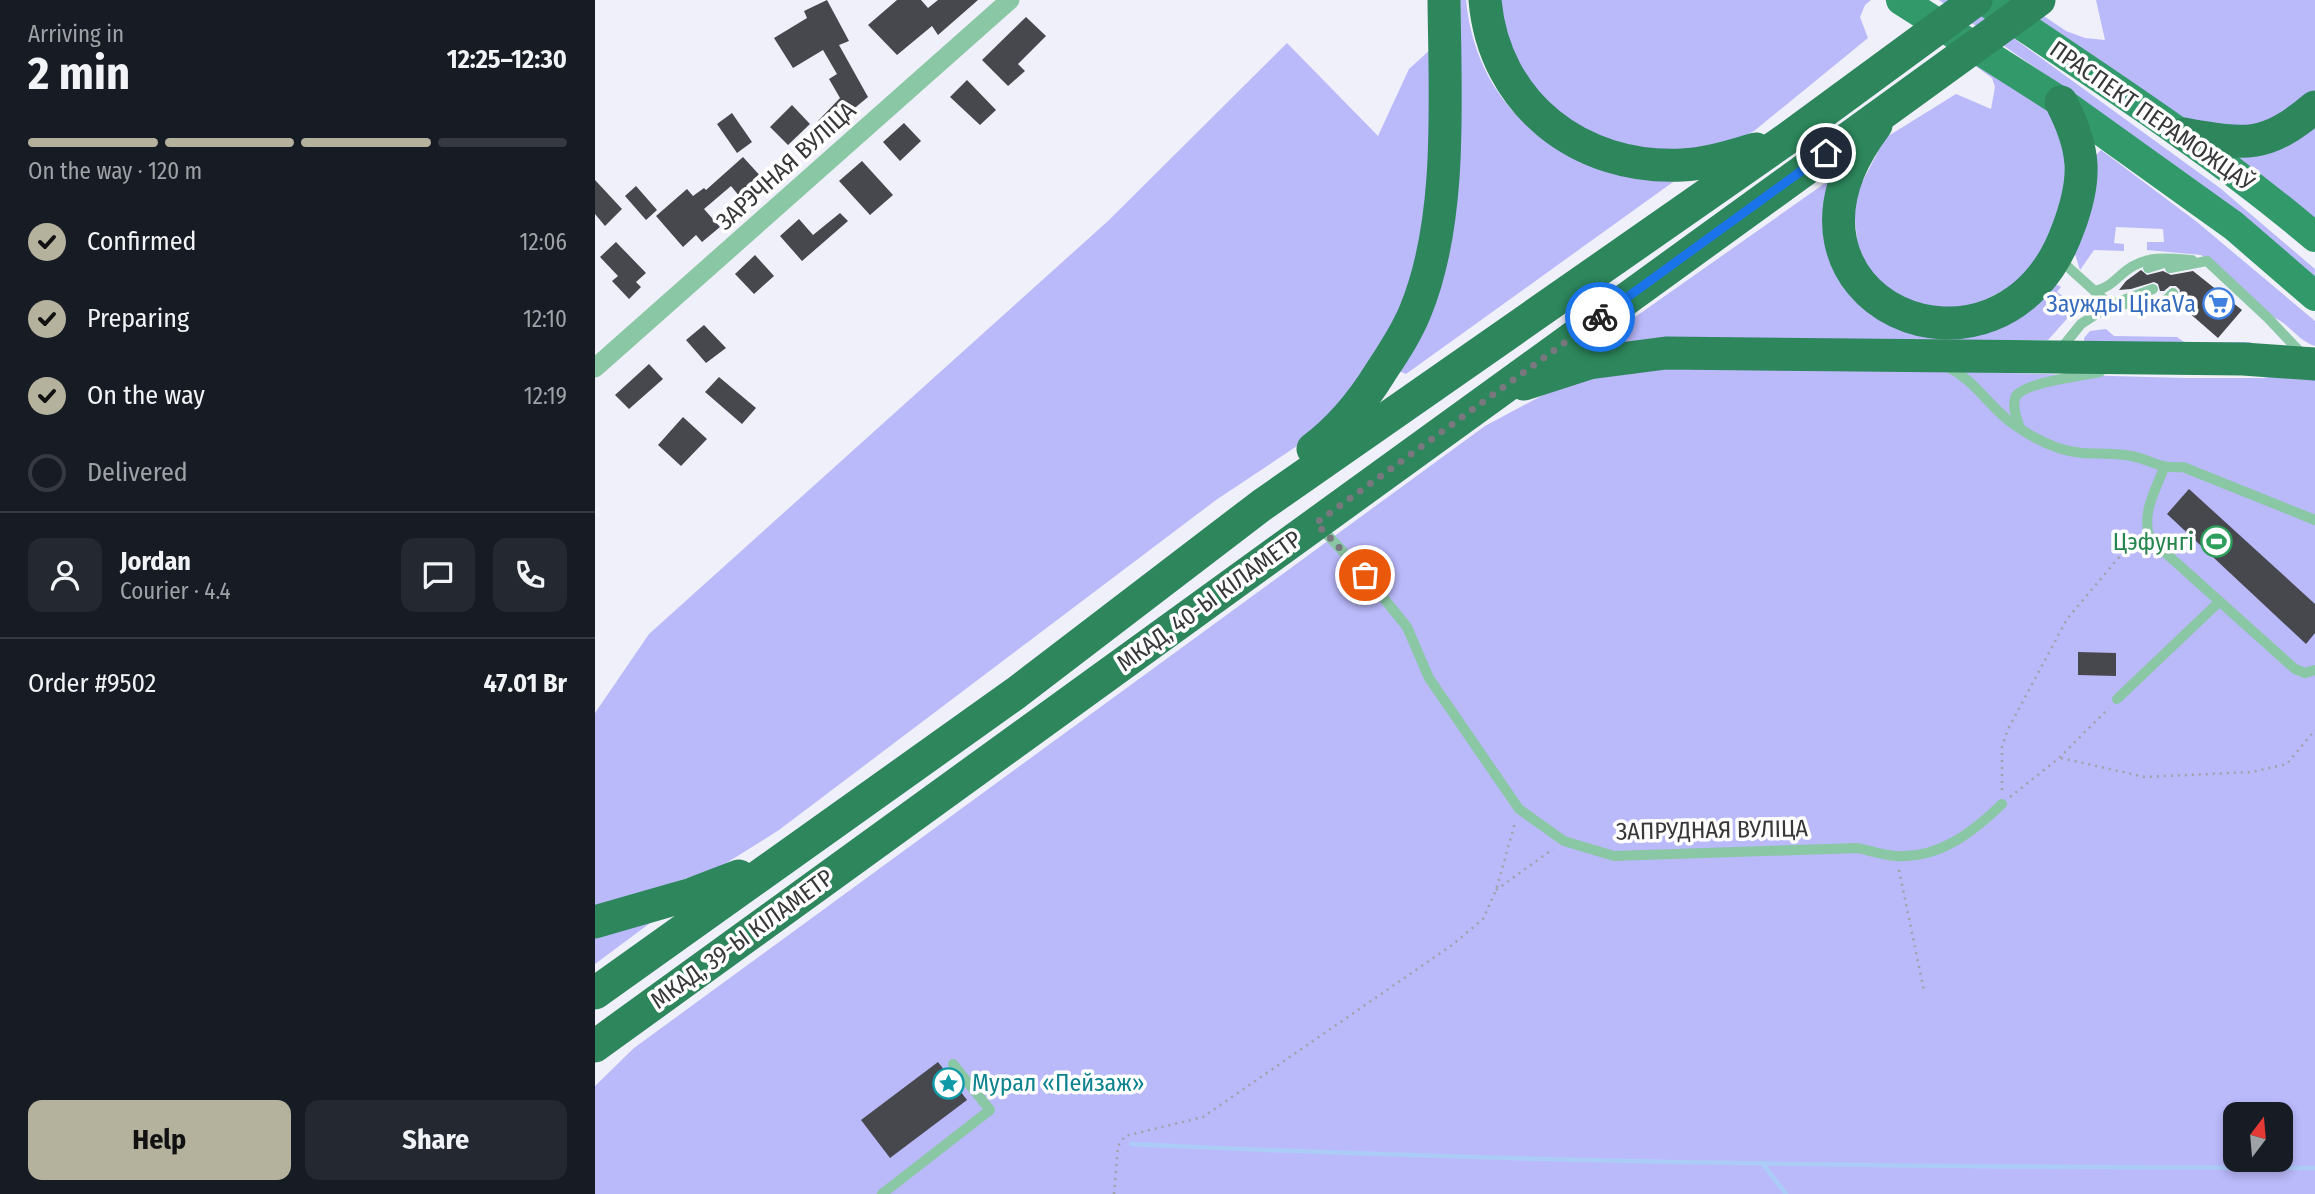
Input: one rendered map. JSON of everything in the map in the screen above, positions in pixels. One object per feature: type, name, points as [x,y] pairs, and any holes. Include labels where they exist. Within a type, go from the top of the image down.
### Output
[{"type":"highway","points":[[1262,505],[1293,464],[1345,421],[1367,394],[1405,334],[1422,295],[1436,240],[1442,188],[1444,0]]},
{"type":"highway","points":[[1485,0],[1488,27],[1506,74],[1537,114],[1562,134],[1587,148],[1618,158],[1651,164],[1681,165],[1713,162],[1788,138]]},
{"type":"highway","name":"МКАД, 40-Ы КІЛАМЕТР","points":[[863,803],[1027,685],[1262,505],[1788,138],[1976,0]]},
{"type":"highway","name":"МКАД, 40-Ы КІЛАМЕТР","points":[[888,833],[2039,0]]},
{"type":"highway","points":[[1892,105],[1853,161],[1845,183],[1840,208],[1840,233],[1846,258],[1857,281],[1874,299],[1920,321],[1947,323],[1976,319],[2007,308],[2027,295],[2057,257],[2071,221],[2082,170],[2075,129],[2061,102]]},
{"type":"highway","points":[[2184,134],[2219,140],[2255,140],[2274,136],[2292,126],[2315,107]]},
{"type":"highway","points":[[1496,393],[1590,363],[1666,353],[2243,359],[2314,364]]},
{"type":"highway","name":"МКАД, 39-Ы КІЛАМЕТР","points":[[595,993],[863,803]]},
{"type":"highway","name":"МКАД, 39-Ы КІЛАМЕТР","points":[[604,1039],[888,833]]},
{"type":"highway","points":[[595,922],[692,894],[784,859]]},
{"type":"main road","name":"ПРАСПЕКТ ПЕРАМОЖЦАЎ","points":[[1901,0],[2061,102],[2234,226],[2315,296]]},
{"type":"main road","name":"ПРАСПЕКТ ПЕРАМОЖЦАЎ","points":[[1984,0],[2184,134],[2315,237]]},
{"type":"main road","points":[[595,1062],[604,1039]]},
{"type":"street","name":"ЗАРЭЧНАЯ ВУЛІЦА","points":[[595,368],[1010,0]]},
{"type":"lane","points":[[2057,257],[2110,305],[2164,302],[2173,293]]},
{"type":"lane","points":[[2095,291],[2108,288],[2126,271],[2142,261],[2160,258],[2207,261],[2314,364]]},
{"type":"lane","points":[[2170,268],[2207,261]]},
{"type":"lane","points":[[2148,268],[2162,262],[2207,261]]},
{"type":"lane","points":[[2193,271],[2207,261]]},
{"type":"lane","points":[[2053,358],[2081,324],[2134,289]]},
{"type":"lane","points":[[2110,305],[2153,289]]},
{"type":"lane","points":[[1929,356],[1974,384],[2007,419],[2055,447],[2080,453],[2114,453],[2135,457],[2164,468],[2183,467],[2315,520]]},
{"type":"lane","points":[[2120,368],[2161,359]]},
{"type":"lane","points":[[2021,428],[2015,410],[2014,400],[2017,394],[2033,386],[2106,370]]},
{"type":"lane","points":[[2164,468],[2147,512],[2145,527],[2150,539],[2295,669],[2305,673],[2315,670]]},
{"type":"lane","name":"ЗАПРУДНАЯ ВУЛІЦА","points":[[1316,523],[1365,575],[1407,627],[1429,678],[1518,809],[1564,841],[1614,856],[1858,848],[1897,856],[1931,853],[1975,830],[2002,804]]},
{"type":"lane","points":[[2117,699],[2219,602]]},
{"type":"lane","points":[[882,1194],[990,1110],[953,1064]]},
{"type":"path","points":[[2002,804],[2002,747],[2008,729],[2067,619],[2145,527]]},
{"type":"path","points":[[2002,804],[2059,758],[2117,699]]},
{"type":"path","points":[[2059,758],[2145,777],[2252,772],[2287,764],[2315,730]]},
{"type":"path","points":[[1114,1194],[1118,1146],[1125,1136],[1203,1117],[1451,945],[1483,919],[1496,890],[1518,809]]},
{"type":"path","points":[[1496,890],[1564,841]]},
{"type":"path","points":[[1897,856],[1924,991]]},
{"type":"shaded area","points":[[1452,0],[1466,0],[1479,57],[1497,91],[1522,121],[1560,148],[1680,177],[1406,374],[1399,371],[1409,348]]},
{"type":"shaded area","points":[[1489,0],[1871,0],[1865,5],[1860,17],[1868,38],[1754,131],[1723,148],[1640,157],[1531,106]]},
{"type":"shaded area","points":[[1885,0],[1892,0],[2043,107],[2058,123],[2064,143],[2065,177],[2060,213],[2030,276],[1962,312],[1892,298],[1859,258],[1853,200],[1885,138],[1956,94],[1991,109],[1995,87],[1992,78]]},
{"type":"shaded area","points":[[1939,0],[1961,0],[2220,188],[2315,269],[2315,285],[2071,93]]},
{"type":"shaded area","points":[[1999,0],[2020,0],[2066,31],[2085,38],[2105,40],[2096,0],[2315,0],[2315,97],[2282,123],[2200,130]]},
{"type":"shaded area","points":[[1287,43],[1378,136],[1409,69],[1432,48],[1430,203],[1418,268],[1378,363],[1309,438],[1216,500],[779,830],[720,867],[595,909],[595,713],[649,634],[1108,221]]},
{"type":"shaded area","points":[[2315,122],[2315,227],[2232,159]]},
{"type":"shaded area","points":[[2101,150],[2197,222],[2315,321],[2315,346],[2304,341],[2275,318],[2201,255],[2147,250],[2147,242],[2164,242],[2163,229],[2116,227],[2114,243],[2124,244],[2124,251],[2094,250],[2080,270],[2075,254],[2092,203],[2094,157]]},
{"type":"shaded area","points":[[1841,172],[1833,194],[1888,319],[2058,285],[2061,287],[2057,292],[2067,299],[2058,309],[2063,314],[2069,309],[2073,312],[2048,340],[1605,347],[1601,341]]},
{"type":"shaded area","points":[[2106,329],[2114,336],[2177,337],[2184,342],[2250,342],[2256,346],[2085,349],[2084,338],[2090,331]]},
{"type":"shaded area","points":[[1646,363],[2184,378],[2264,378],[2298,371],[2315,371],[2315,1194],[595,1194],[595,1086],[634,1048],[1485,426],[1573,379]]},
{"type":"shaded area","points":[[665,912],[595,964],[595,929]]},
{"type":"building","points":[[827,0],[849,41],[839,45],[868,97],[839,121],[841,123],[830,135],[817,122],[840,98],[829,79],[837,74],[823,50],[793,68],[774,38],[807,18],[804,11]]},
{"type":"building","points":[[897,0],[921,0],[928,8],[938,0],[978,0],[938,35],[932,26],[897,55],[868,25]]},
{"type":"building","points":[[1026,17],[1046,36],[1018,64],[1025,71],[1008,86],[982,60]]},
{"type":"building","points":[[967,80],[996,110],[980,125],[950,97]]},
{"type":"building","points":[[792,105],[810,124],[788,145],[770,127]]},
{"type":"building","points":[[732,113],[752,142],[737,153],[717,124]]},
{"type":"building","points":[[904,123],[921,141],[900,161],[883,142]]},
{"type":"building","points":[[743,157],[765,181],[749,195],[746,191],[740,197],[731,186],[704,209],[720,227],[702,242],[696,235],[683,247],[656,216],[687,189],[693,196],[704,188],[706,190]]},
{"type":"building","points":[[862,161],[893,195],[870,215],[839,181]]},
{"type":"building","points":[[595,180],[622,209],[605,226],[595,214]]},
{"type":"building","points":[[636,186],[657,210],[646,220],[625,196]]},
{"type":"building","points":[[840,213],[848,221],[802,261],[780,236],[799,219],[813,235]]},
{"type":"building","points":[[616,242],[646,273],[636,282],[641,287],[629,299],[612,281],[618,276],[600,257]]},
{"type":"building","points":[[755,255],[774,276],[754,294],[735,274]]},
{"type":"building","points":[[2141,270],[2147,275],[2163,271],[2171,275],[2193,271],[2242,310],[2218,338],[2187,311],[2191,307],[2179,297],[2180,290],[2176,286],[2160,291],[2158,284],[2154,282],[2119,290]]},
{"type":"building","points":[[704,325],[726,348],[706,363],[686,340]]},
{"type":"building","points":[[649,364],[663,379],[629,409],[615,395]]},
{"type":"building","points":[[719,377],[756,408],[742,424],[705,392]]},
{"type":"building","points":[[683,417],[707,439],[681,466],[658,445]]},
{"type":"building","points":[[2189,489],[2315,604],[2315,633],[2306,644],[2167,514]]},
{"type":"building","points":[[2078,652],[2116,653],[2116,676],[2078,675]]},
{"type":"building","points":[[938,1062],[967,1100],[890,1158],[861,1120]]},
{"type":"waterway","points":[[1131,1144],[1427,1156],[1723,1163],[2315,1168]]},
{"type":"waterway","points":[[1762,1163],[1786,1194]]},
{"type":"way so far","points":[[1365,575],[1316,523],[1600,317]]},
{"type":"place","name":"Заужды ЦікаVа","points":[[2219,304]]},
{"type":"place","name":"Цэфунгі","points":[[2217,542]]},
{"type":"place","name":"Мурал «Пейзаж»","points":[[949,1083]]},
{"type":"route","points":[[1600,317],[1826,153]]}]
